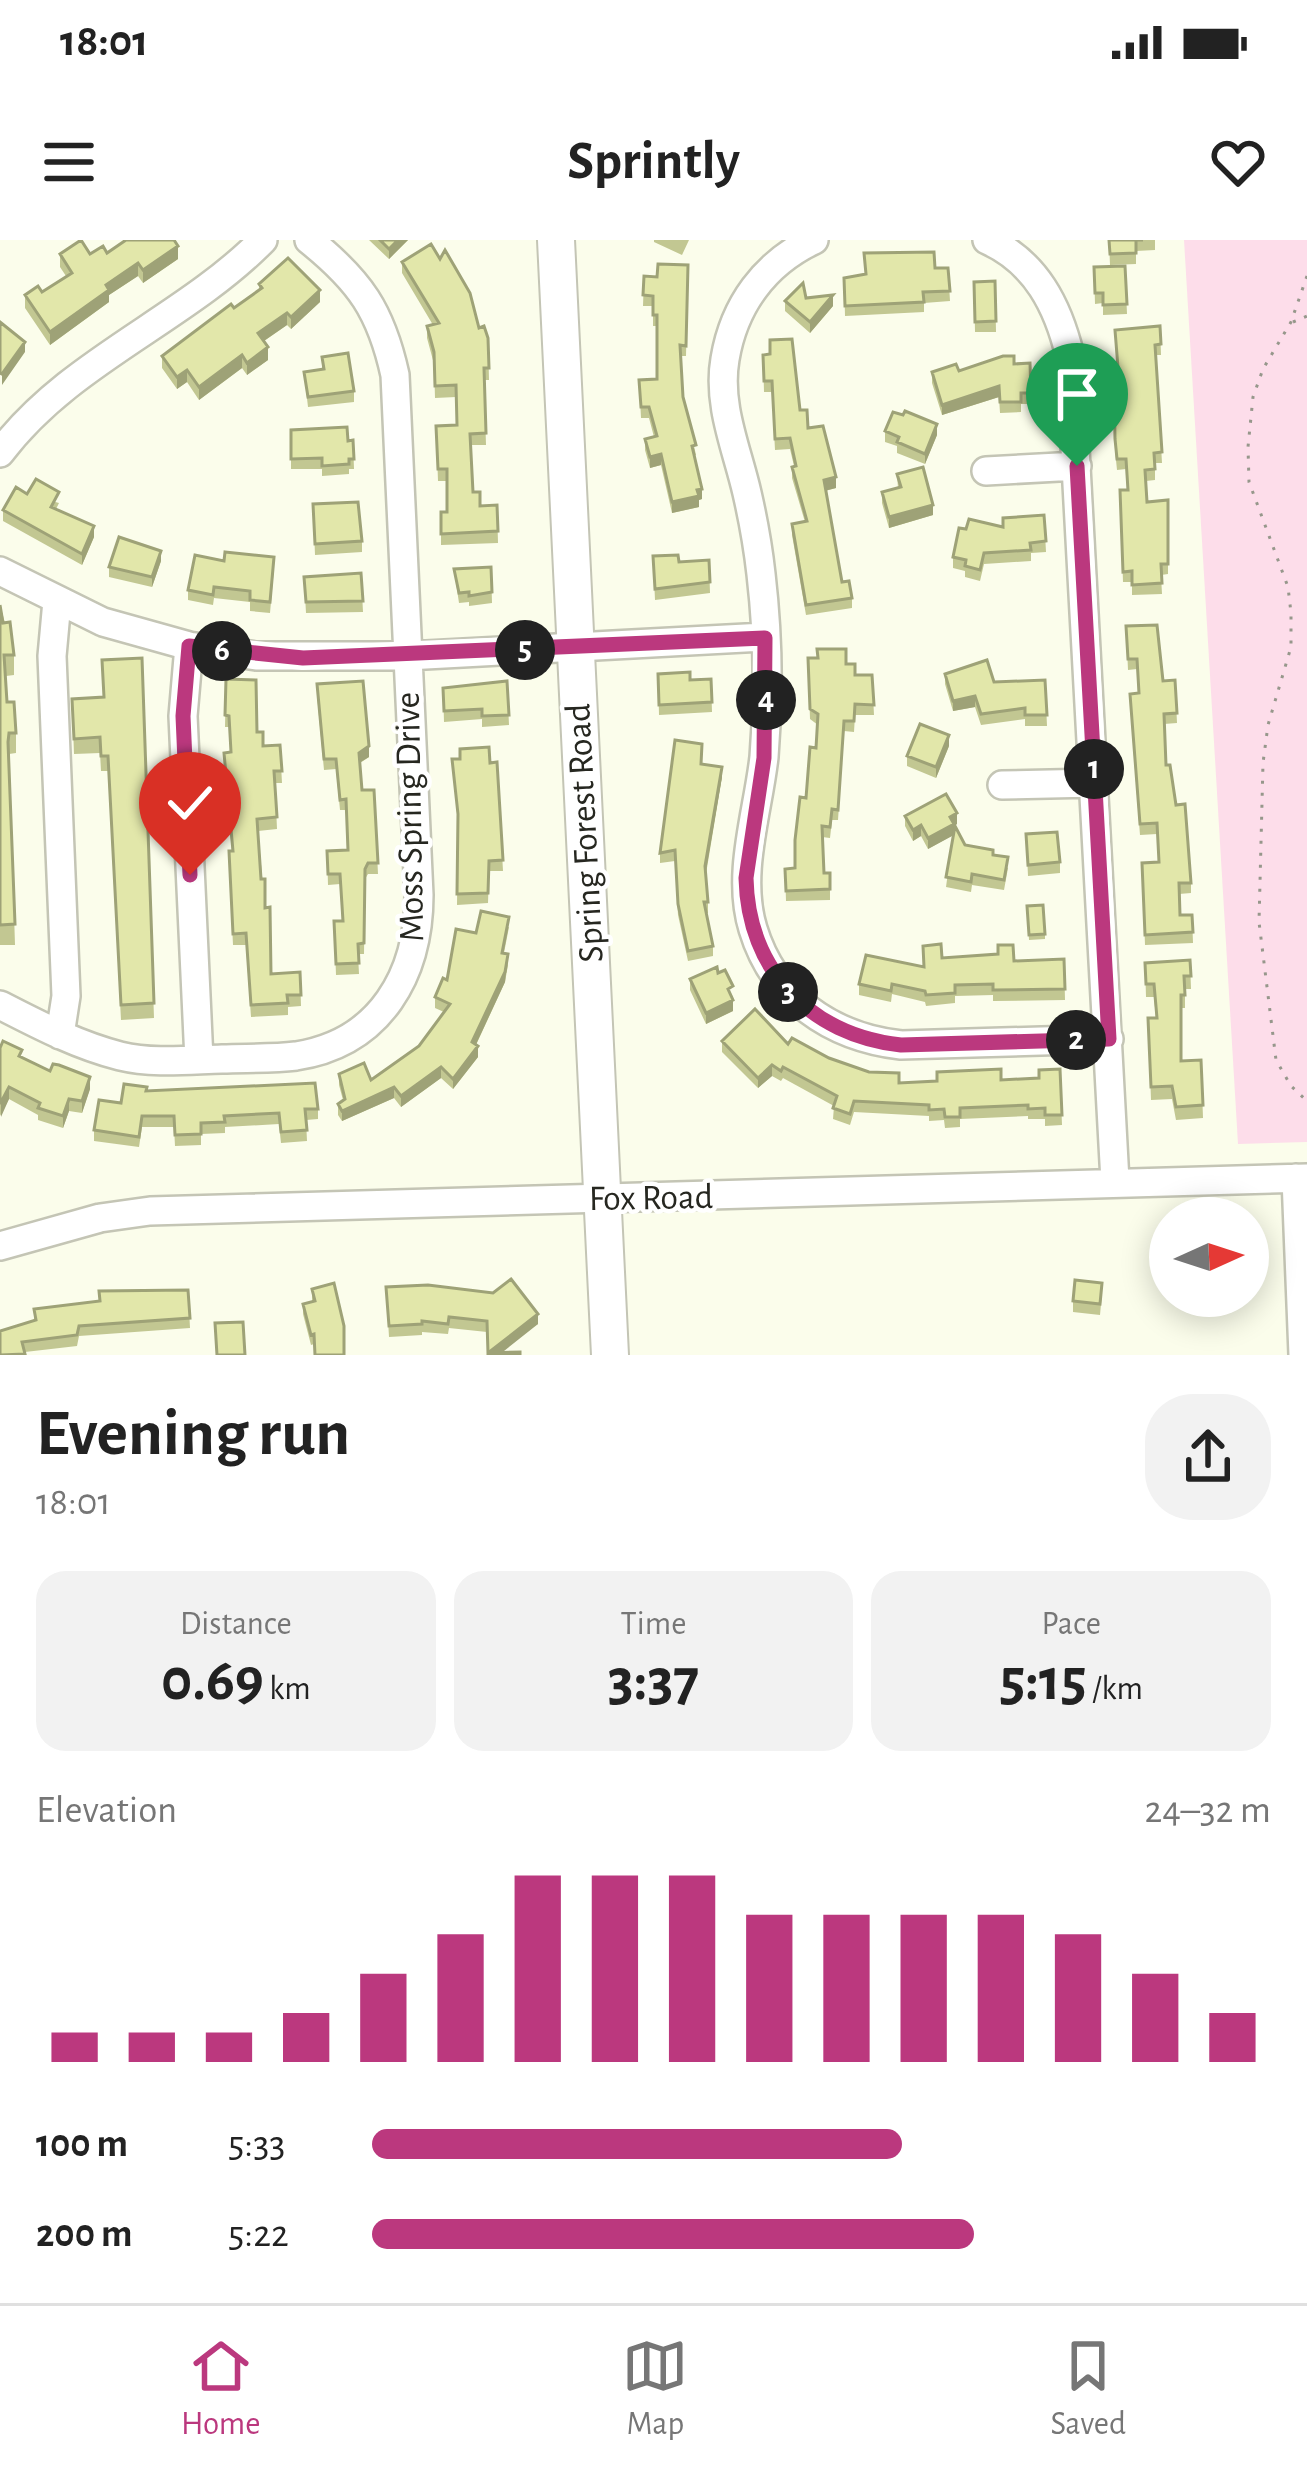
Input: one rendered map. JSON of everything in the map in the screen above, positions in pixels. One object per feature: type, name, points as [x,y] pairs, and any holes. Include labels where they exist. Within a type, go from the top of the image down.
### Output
[{"type":"main road","name":"Spring Forest Road","points":[[556,240],[610,1355]]},
{"type":"street","points":[[0,453],[47,399],[229,272],[263,240]]},
{"type":"street","name":"Moss Spring Drive","points":[[0,1005],[59,1035],[123,1057],[296,1056],[343,1041],[377,1016],[405,978],[419,917],[395,375],[379,316],[339,263],[309,240]]},
{"type":"street","points":[[814,240],[792,250],[763,275],[740,310],[723,380],[728,424],[755,537],[765,638],[766,722],[746,878],[747,901],[761,950],[786,990],[821,1020],[872,1042],[1109,1039]]},
{"type":"street","points":[[987,240],[1031,255],[1062,322],[1072,375],[1115,1181]]},
{"type":"street","points":[[740,254],[763,275]]},
{"type":"street","points":[[986,471],[1077,466]]},
{"type":"street","points":[[0,571],[103,622],[189,646],[280,658],[765,638]]},
{"type":"street","points":[[57,602],[52,656],[66,996],[59,1035]]},
{"type":"street","points":[[189,646],[183,716],[199,1060]]},
{"type":"street","points":[[1002,784],[1095,783]]},
{"type":"street","points":[[1302,1178],[1303,1355]]},
{"type":"street","name":"Fox Road","points":[[0,1246],[100,1218],[150,1211],[1302,1178]]},
{"type":"path","points":[[1307,276],[1291,322],[1263,369],[1253,397],[1248,447],[1249,482],[1288,587],[1292,613],[1291,647],[1268,725],[1258,922],[1276,1060],[1291,1086],[1307,1101]]},
{"type":"path","points":[[1291,322],[1307,316]]},
{"type":"shaded area","points":[[1184,240],[1307,240],[1307,1142],[1238,1144]]},
{"type":"building","points":[[81,240],[90,254],[103,246],[107,253],[126,240],[174,240],[178,246],[143,270],[138,263],[50,332],[25,295],[38,286],[42,292],[72,273],[60,254]]},
{"type":"building","points":[[1109,240],[1136,240],[1136,253],[1110,254]]},
{"type":"building","points":[[431,244],[440,259],[445,250],[470,293],[479,328],[484,326],[488,338],[486,433],[470,434],[473,492],[480,492],[480,506],[497,505],[498,531],[441,534],[441,512],[447,512],[447,469],[438,469],[436,426],[457,425],[456,385],[435,386],[427,326],[439,323],[402,262]]},
{"type":"building","points":[[934,252],[935,268],[948,268],[950,291],[923,292],[924,302],[845,306],[844,278],[866,274],[864,253]]},
{"type":"building","points":[[288,258],[320,290],[291,317],[287,313],[258,333],[268,347],[247,363],[242,355],[199,387],[187,370],[177,377],[162,356],[231,304],[234,308],[262,288],[259,284]]},
{"type":"building","points":[[658,264],[688,265],[686,346],[680,345],[683,397],[702,489],[697,490],[699,496],[672,502],[661,454],[650,457],[645,439],[657,436],[649,407],[641,407],[639,380],[657,379],[657,315],[653,315],[653,296],[643,295],[644,276],[657,277]]},
{"type":"building","points":[[1125,266],[1127,304],[1103,305],[1103,293],[1095,293],[1094,267]]},
{"type":"building","points":[[995,281],[996,321],[975,322],[974,282]]},
{"type":"building","points":[[803,283],[806,298],[833,295],[810,322],[785,301]]},
{"type":"building","points":[[0,322],[25,342],[2,374],[0,373]]},
{"type":"building","points":[[1160,326],[1161,344],[1155,345],[1162,452],[1154,453],[1155,469],[1145,470],[1147,502],[1168,500],[1168,564],[1161,564],[1162,583],[1132,585],[1132,571],[1123,572],[1120,490],[1128,490],[1126,459],[1117,459],[1115,439],[1114,380],[1119,380],[1115,330]]},
{"type":"building","points":[[792,339],[800,410],[807,410],[808,428],[823,426],[836,477],[824,480],[842,582],[849,581],[852,598],[806,605],[792,524],[807,521],[792,467],[796,466],[790,438],[775,439],[772,381],[764,381],[763,355],[770,354],[770,340]]},
{"type":"building","points":[[348,353],[354,391],[308,397],[304,372],[324,369],[322,357]]},
{"type":"building","points":[[1014,356],[1014,364],[1030,363],[1031,393],[1021,393],[1021,402],[1000,402],[999,386],[942,405],[932,372],[956,364],[959,371]]},
{"type":"building","points":[[905,411],[937,424],[925,454],[885,431],[893,412],[903,415]]},
{"type":"building","points":[[347,427],[348,441],[353,440],[354,459],[349,464],[322,466],[322,458],[291,459],[291,430]]},
{"type":"building","points":[[923,467],[933,505],[889,517],[882,492],[901,487],[897,474]]},
{"type":"building","points":[[36,479],[59,492],[51,507],[94,526],[82,554],[3,510],[16,487],[27,494]]},
{"type":"building","points":[[358,502],[362,541],[315,544],[313,504]]},
{"type":"building","points":[[1044,515],[1046,541],[1030,543],[1031,550],[984,553],[980,570],[953,557],[959,528],[966,529],[969,519],[1003,527],[1003,518]]},
{"type":"building","points":[[119,537],[161,551],[152,577],[109,567]]},
{"type":"building","points":[[225,552],[274,557],[270,602],[250,600],[250,591],[214,587],[213,595],[188,590],[195,555],[224,561]]},
{"type":"building","points":[[678,555],[679,562],[709,560],[710,582],[655,589],[653,556]]},
{"type":"building","points":[[491,567],[492,592],[459,593],[454,569]]},
{"type":"building","points":[[361,573],[363,601],[306,602],[304,577]]},
{"type":"building","points":[[0,605],[3,623],[10,622],[14,655],[4,655],[7,702],[14,702],[16,733],[9,733],[8,742],[15,924],[0,925]]},
{"type":"building","points":[[1157,625],[1163,681],[1175,680],[1177,713],[1164,714],[1166,765],[1170,765],[1176,805],[1185,804],[1191,883],[1179,883],[1180,915],[1192,915],[1193,932],[1145,935],[1142,863],[1159,862],[1157,823],[1140,824],[1130,694],[1139,693],[1137,659],[1128,659],[1126,626]]},
{"type":"building","points":[[817,649],[846,649],[846,664],[855,664],[855,675],[872,675],[874,705],[855,704],[854,721],[844,721],[838,810],[832,809],[830,827],[822,826],[824,873],[830,873],[830,889],[786,891],[785,869],[795,868],[800,797],[806,798],[810,747],[816,748],[818,714],[810,709],[808,658],[818,658]]},
{"type":"building","points":[[142,658],[154,1003],[121,1005],[108,756],[101,756],[100,737],[74,739],[72,699],[104,697],[102,660]]},
{"type":"building","points":[[987,660],[994,682],[1045,680],[1047,715],[1025,715],[1025,708],[981,714],[975,696],[953,701],[945,674]]},
{"type":"building","points":[[690,672],[690,680],[711,679],[712,702],[659,705],[658,674]]},
{"type":"building","points":[[226,679],[256,680],[257,732],[263,732],[263,746],[280,745],[282,771],[274,771],[277,817],[257,819],[265,908],[270,907],[271,974],[300,972],[301,995],[287,995],[288,1003],[251,1005],[246,933],[233,934],[229,851],[233,851],[224,753],[231,752]]},
{"type":"building","points":[[363,681],[369,746],[359,753],[362,790],[374,790],[378,863],[368,863],[365,869],[364,943],[358,944],[359,963],[336,964],[334,921],[343,921],[340,874],[328,874],[327,851],[348,850],[346,799],[340,800],[336,759],[324,759],[317,684]]},
{"type":"building","points":[[507,681],[509,715],[482,716],[482,709],[444,711],[443,688]]},
{"type":"building","points":[[920,724],[949,735],[936,767],[907,756]]},
{"type":"building","points":[[675,740],[702,744],[701,764],[722,767],[705,866],[708,902],[704,902],[713,946],[688,951],[678,904],[675,850],[660,853]]},
{"type":"building","points":[[489,747],[490,763],[497,762],[503,860],[489,861],[488,893],[457,894],[458,814],[452,759],[460,759],[460,749]]},
{"type":"building","points":[[946,794],[957,813],[950,817],[954,824],[928,838],[921,825],[913,830],[905,816]]},
{"type":"building","points":[[955,826],[965,845],[1008,857],[1004,880],[972,874],[971,882],[946,877]]},
{"type":"building","points":[[1057,832],[1060,862],[1028,865],[1026,834]]},
{"type":"building","points":[[1043,905],[1045,934],[1029,935],[1027,906]]},
{"type":"building","points":[[481,911],[509,917],[502,953],[508,954],[505,972],[472,1042],[478,1046],[453,1079],[441,1067],[401,1096],[394,1087],[342,1111],[338,1104],[345,1099],[339,1074],[364,1063],[371,1080],[419,1046],[450,1004],[435,997],[443,978],[447,980],[456,929],[476,933]]},
{"type":"building","points":[[941,944],[942,958],[998,954],[998,945],[1013,945],[1014,961],[1064,959],[1065,989],[993,990],[993,984],[955,985],[955,993],[926,995],[892,984],[891,991],[859,984],[866,955],[924,967],[923,946]]},
{"type":"building","points":[[1190,960],[1191,976],[1184,976],[1185,995],[1181,995],[1181,1061],[1201,1060],[1203,1105],[1176,1107],[1172,1086],[1151,1087],[1148,1018],[1157,1018],[1154,984],[1146,984],[1145,963]]},
{"type":"building","points":[[717,967],[718,973],[725,970],[733,986],[728,989],[733,1000],[706,1013],[690,979]]},
{"type":"building","points":[[755,1009],[788,1044],[792,1038],[869,1072],[899,1073],[899,1083],[937,1081],[937,1072],[1001,1069],[1001,1080],[1039,1078],[1039,1070],[1060,1069],[1062,1115],[1045,1115],[1045,1108],[1028,1109],[1028,1105],[960,1108],[960,1117],[945,1117],[944,1109],[929,1110],[929,1105],[854,1101],[850,1114],[833,1108],[837,1096],[783,1067],[781,1071],[772,1065],[758,1078],[722,1041]]},
{"type":"building","points":[[3,1041],[22,1050],[19,1056],[50,1071],[53,1064],[90,1077],[82,1101],[69,1099],[63,1116],[38,1108],[40,1103],[9,1087],[0,1104]]},
{"type":"building","points":[[315,1083],[318,1109],[305,1109],[307,1130],[281,1132],[279,1113],[224,1116],[225,1122],[201,1123],[201,1134],[175,1135],[174,1116],[142,1116],[139,1137],[94,1130],[99,1100],[121,1103],[124,1084],[147,1087],[146,1091]]},
{"type":"building","points":[[511,1279],[538,1314],[488,1353],[487,1321],[449,1317],[448,1324],[422,1321],[389,1326],[386,1287],[428,1285],[493,1293]]},
{"type":"building","points":[[1075,1280],[1102,1283],[1100,1304],[1073,1301]]},
{"type":"building","points":[[334,1283],[344,1326],[344,1355],[315,1355],[314,1334],[303,1304],[315,1301],[312,1289]]},
{"type":"building","points":[[188,1290],[190,1318],[79,1326],[77,1335],[22,1342],[25,1354],[0,1355],[0,1331],[36,1320],[34,1309],[100,1301],[99,1291]]},
{"type":"building","points":[[243,1322],[245,1355],[217,1355],[215,1323]]},
{"type":"route","points":[[190,875],[183,716],[189,646],[303,658],[765,638],[764,758],[746,878],[747,901],[761,950],[786,990],[821,1020],[872,1042],[1109,1039],[1077,466]]}]
